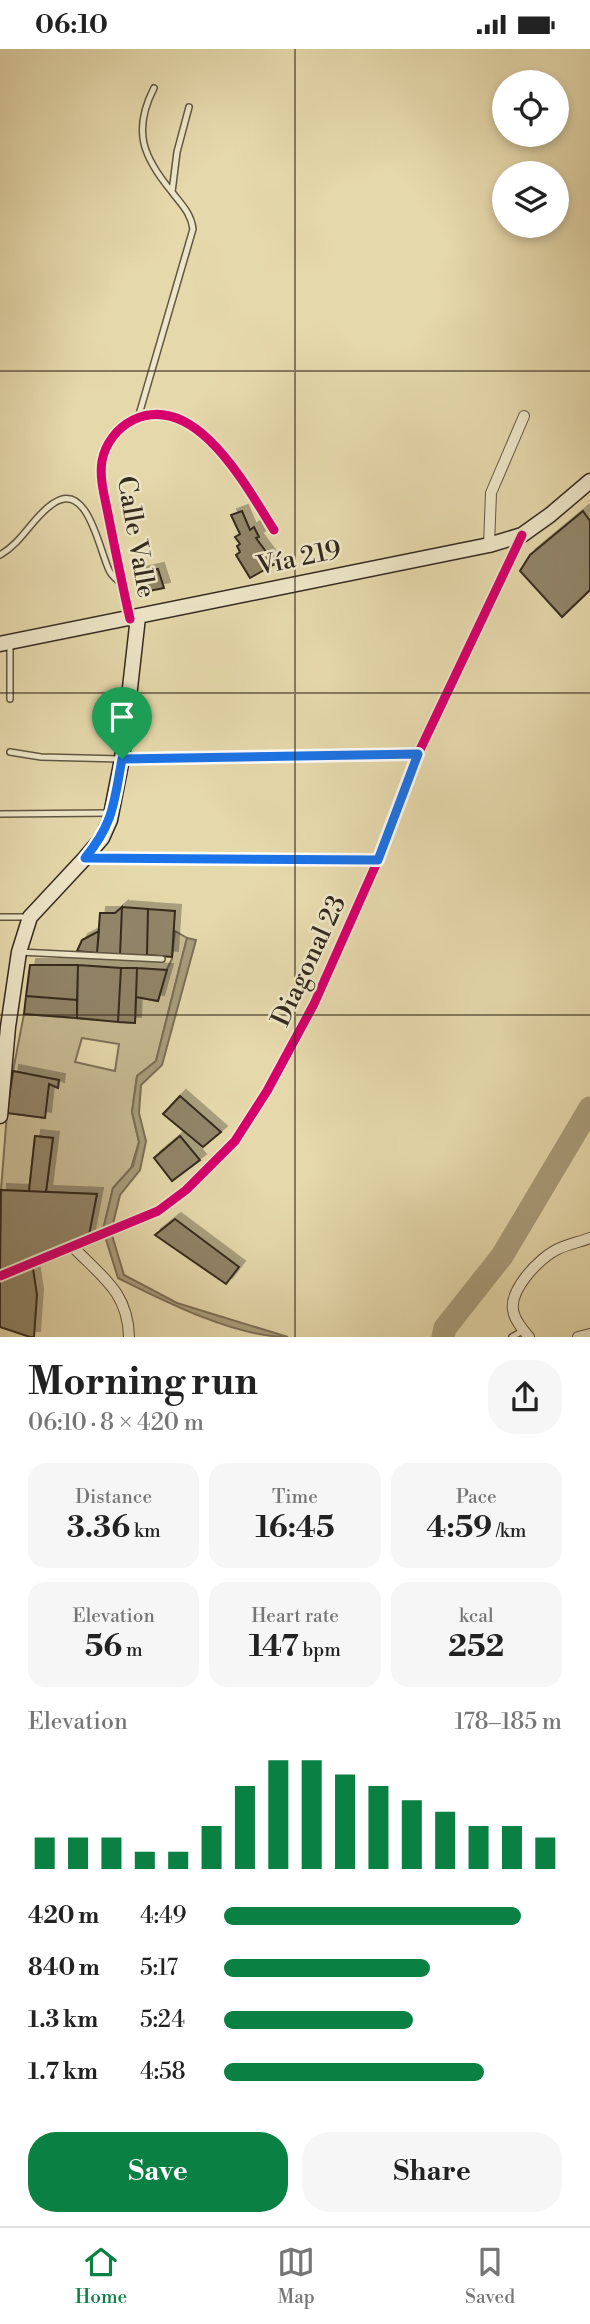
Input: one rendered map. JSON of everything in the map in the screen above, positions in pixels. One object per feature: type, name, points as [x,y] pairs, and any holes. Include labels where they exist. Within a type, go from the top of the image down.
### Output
[{"type":"main road","name":"Vía 219","points":[[5,643],[489,545],[522,535],[590,481]]},
{"type":"main road","points":[[0,1116],[4,1027],[19,952],[30,917],[102,838],[112,813],[122,759],[134,618]]},
{"type":"street","points":[[138,418],[158,413],[180,418],[211,441],[238,475],[274,530]]},
{"type":"street","points":[[489,545],[491,493],[523,416]]},
{"type":"street","name":"Calle Valle","points":[[134,618],[121,583],[103,486],[102,461],[113,435],[125,424],[138,418]]},
{"type":"street","name":"Diagonal 23","points":[[0,1276],[158,1211],[186,1191],[235,1141],[267,1091],[314,1004],[378,860],[418,754],[522,535]]},
{"type":"street","points":[[122,759],[418,754]]},
{"type":"street","points":[[85,858],[378,860]]},
{"type":"street","points":[[526,1334],[513,1312],[513,1299],[538,1262],[556,1249],[590,1238]]},
{"type":"street","points":[[73,1247],[121,1299],[126,1310],[129,1337]]},
{"type":"street","points":[[578,1337],[590,1334]]},
{"type":"lane","points":[[138,418],[193,229],[192,220],[186,210],[156,172],[143,138],[141,123],[154,88]]},
{"type":"lane","points":[[172,193],[177,152],[189,107]]},
{"type":"lane","points":[[0,555],[22,539],[56,501],[67,498],[77,502],[87,514],[95,528],[109,570],[121,583]]},
{"type":"lane","points":[[5,643],[10,699]]},
{"type":"lane","points":[[9,751],[41,757],[122,759]]},
{"type":"lane","points":[[0,814],[112,813]]},
{"type":"lane","points":[[0,917],[30,917]]},
{"type":"lane","points":[[19,952],[162,960]]},
{"type":"lane","points":[[512,1337],[526,1334]]},
{"type":"shaded area","points":[[175,931],[187,938],[156,1061],[137,1076],[132,1112],[139,1142],[131,1168],[113,1188],[103,1230],[89,1235],[97,1194],[46,1192],[53,1138],[35,1136],[29,1191],[1,1190],[7,1113],[44,1118],[49,1084],[58,1087],[59,1080],[13,1071],[24,1014],[135,1023],[136,997],[158,1001],[165,973],[172,959]],"holes":[[[82,1038],[119,1044],[115,1071],[75,1062]]]},
{"type":"shaded area","points":[[187,938],[196,940],[162,1065],[141,1085],[139,1113],[146,1141],[140,1170],[120,1195],[111,1232],[124,1275],[177,1303],[288,1337],[224,1325],[118,1278],[103,1230],[113,1188],[133,1166],[139,1142],[132,1112],[137,1076],[156,1061]]},
{"type":"building","points":[[242,511],[250,530],[254,527],[259,537],[256,538],[275,564],[250,578],[236,555],[240,552],[237,546],[240,544],[235,537],[240,534],[231,515]]},
{"type":"building","points":[[583,511],[590,521],[590,590],[562,617],[520,571],[530,555]]},
{"type":"building","points":[[158,569],[164,588],[139,593],[135,574]]},
{"type":"building","points":[[122,907],[148,909],[147,955],[120,955]]},
{"type":"building","points":[[122,907],[120,955],[97,953],[100,913],[115,913]]},
{"type":"building","points":[[148,909],[175,911],[172,957],[147,955]]},
{"type":"building","points":[[99,931],[97,953],[77,951],[82,940]]},
{"type":"building","points":[[30,965],[78,965],[77,1000],[26,996]]},
{"type":"building","points":[[78,965],[121,968],[118,1022],[77,1018]]},
{"type":"building","points":[[121,968],[137,968],[135,1023],[118,1022]]},
{"type":"building","points":[[137,968],[167,970],[158,1001],[136,997]]},
{"type":"building","points":[[26,996],[77,1000],[77,1018],[24,1014]]},
{"type":"building","points":[[13,1071],[59,1080],[58,1088],[49,1084],[45,1118],[7,1113]]},
{"type":"building","points":[[180,1096],[221,1132],[203,1147],[163,1114]]},
{"type":"building","points":[[35,1136],[53,1138],[46,1192],[29,1191]]},
{"type":"building","points":[[180,1136],[200,1160],[172,1181],[154,1158]]},
{"type":"building","points":[[1,1190],[97,1194],[89,1235],[0,1270]]},
{"type":"building","points":[[175,1219],[239,1267],[226,1284],[155,1235]]},
{"type":"building","points":[[33,1268],[37,1295],[34,1337],[30,1337],[0,1327],[0,1280]]},
{"type":"waterway","points":[[443,1337],[445,1328],[502,1256],[590,1108]]},
{"type":"cycle path","points":[[130,619],[101,474],[102,461],[109,443],[127,423],[156,414],[178,419],[198,431],[217,448],[234,469],[274,530]]},
{"type":"cycle path","points":[[0,1276],[158,1211],[186,1190],[235,1141],[267,1091],[314,1004],[378,860],[418,754],[522,535]]},
{"type":"cycle path","points":[[122,759],[418,754]]},
{"type":"route","points":[[418,754],[378,860],[85,858],[102,838],[110,820],[122,759],[418,754]]}]
